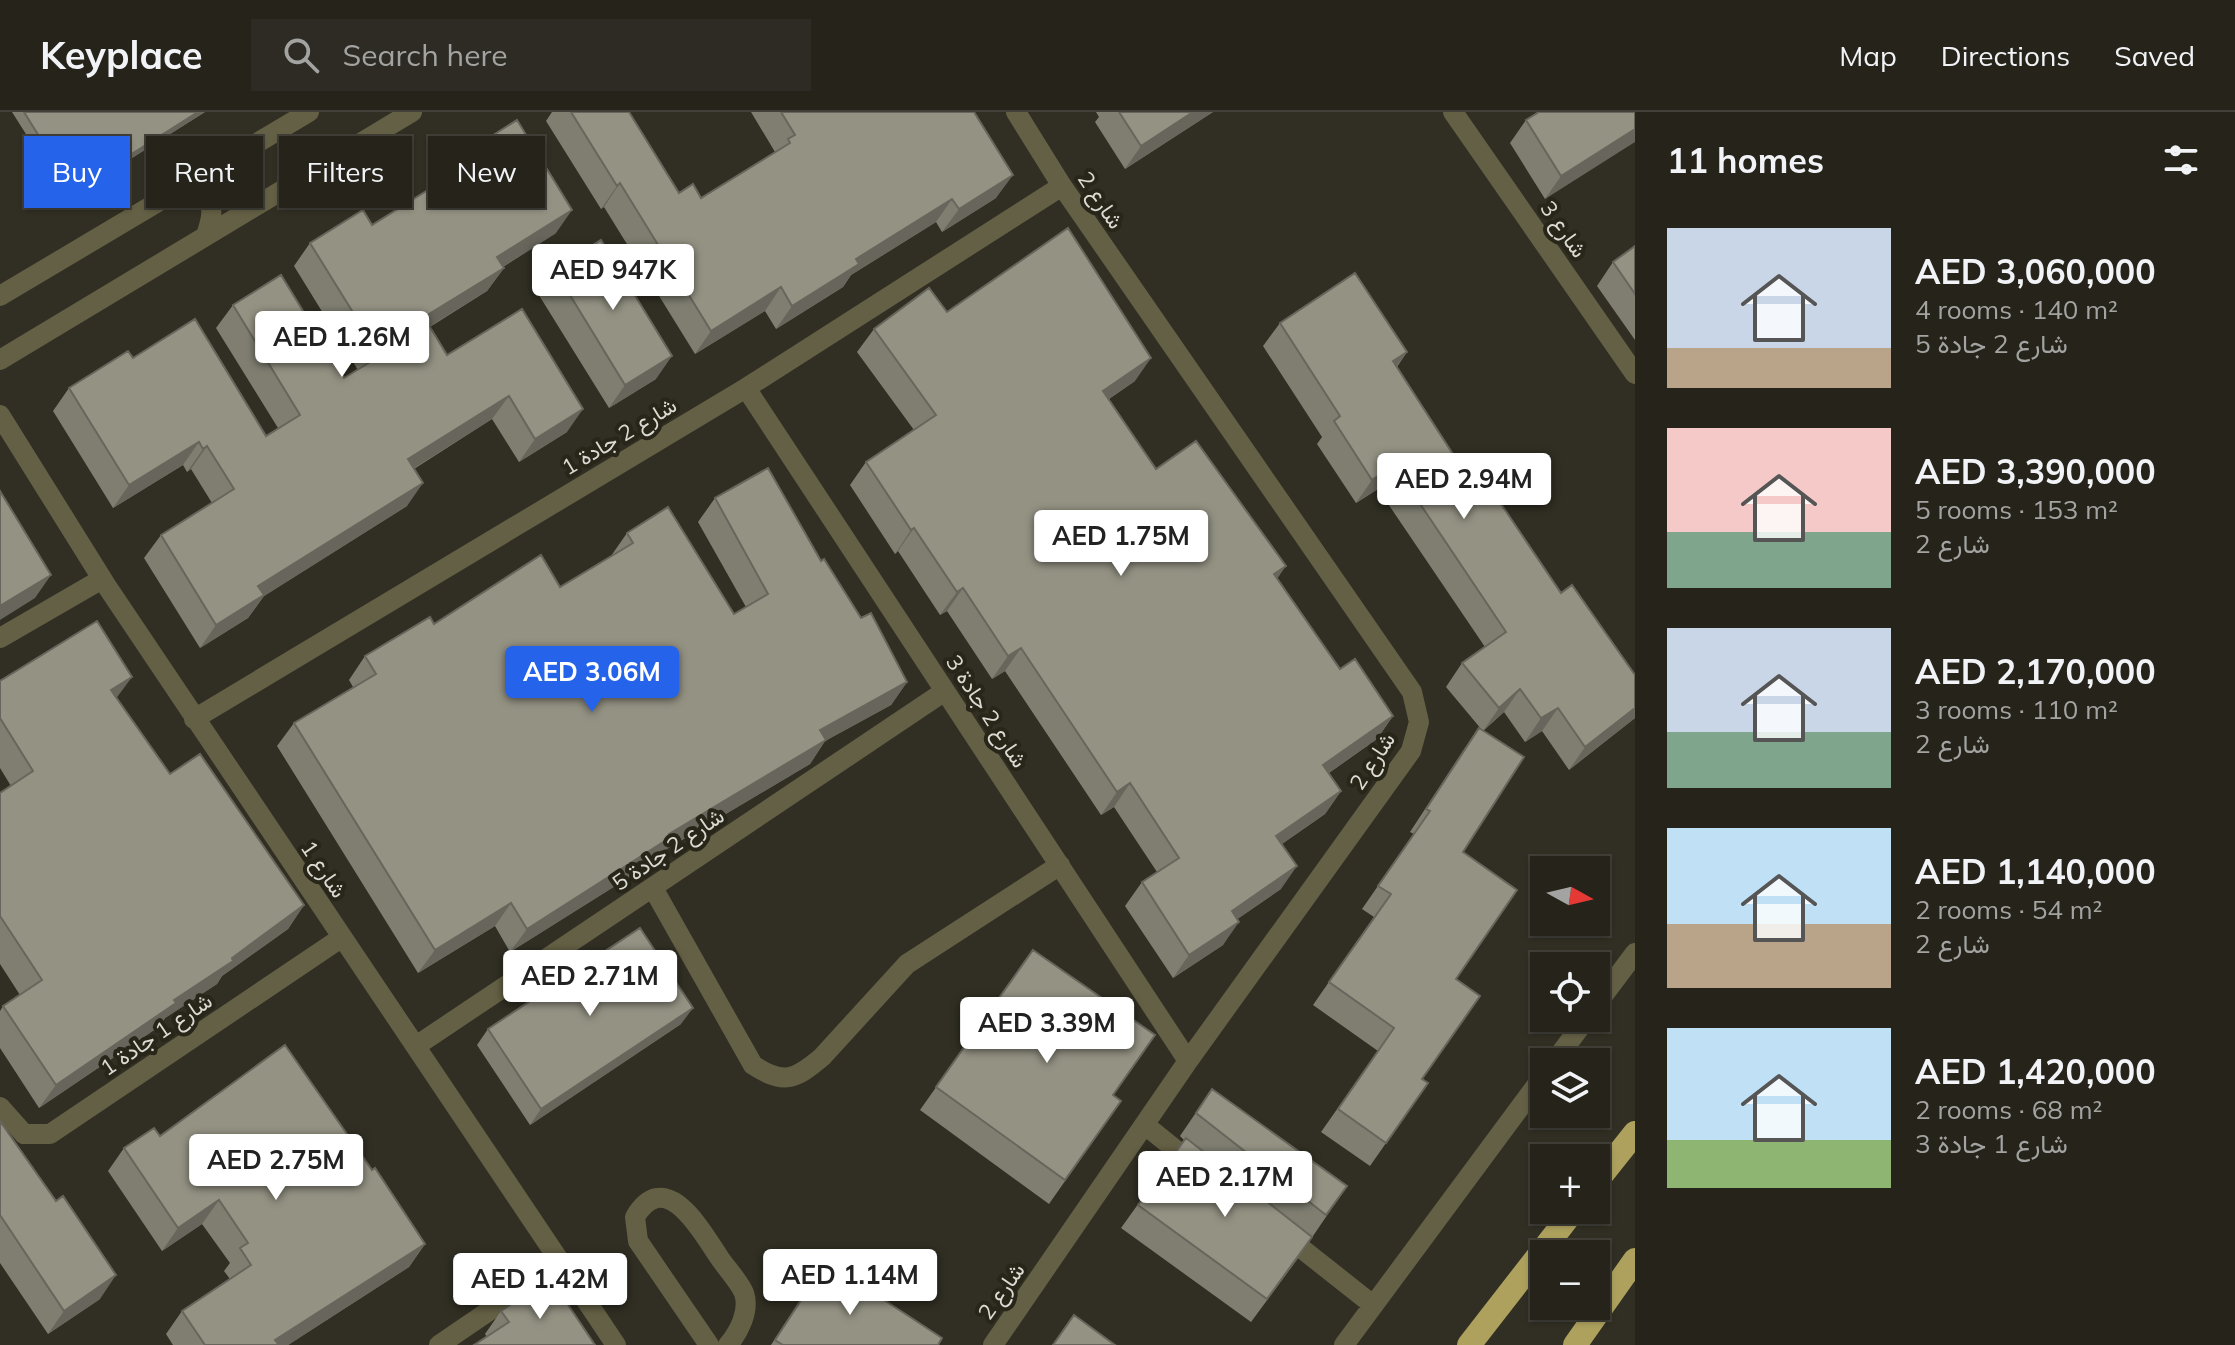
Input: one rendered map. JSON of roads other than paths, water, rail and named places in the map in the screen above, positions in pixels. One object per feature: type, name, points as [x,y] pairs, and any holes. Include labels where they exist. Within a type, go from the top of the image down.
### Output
[{"type":"highway","points":[[1610,1164],[1635,1133]]},
{"type":"highway","points":[[1469,1345],[1563,1224]]},
{"type":"highway","points":[[1575,1345],[1635,1260]]},
{"type":"street","points":[[263,140],[309,112]]},
{"type":"street","points":[[263,201],[412,112]]},
{"type":"street","name":"شارع 2","points":[[993,1345],[1188,1061],[1411,751],[1419,722],[1412,692],[1062,186],[1016,112]]},
{"type":"street","name":"شارع 3","points":[[1453,112],[1635,374]]},
{"type":"street","name":"شارع 2 جادة 1","points":[[194,719],[746,388],[1062,186]]},
{"type":"street","points":[[0,296],[150,208]]},
{"type":"street","points":[[206,235],[213,217],[211,208]]},
{"type":"street","points":[[0,360],[252,208]]},
{"type":"street","name":"شارع 2 جادة 3","points":[[746,388],[1188,1061]]},
{"type":"street","name":"شارع 1","points":[[0,415],[194,719],[416,1046],[558,1264],[616,1345]]},
{"type":"street","points":[[0,638],[102,579]]},
{"type":"street","name":"شارع 2 جادة 5","points":[[416,1046],[945,691]]},
{"type":"street","points":[[653,888],[753,1065],[770,1077],[787,1079],[807,1070],[822,1057],[907,964],[1060,865]]},
{"type":"street","name":"شارع 1 جادة 1","points":[[0,1107],[24,1134],[50,1134],[341,938]]},
{"type":"street","points":[[1610,986],[1635,953]]},
{"type":"street","points":[[1344,1345],[1530,1094]]},
{"type":"street","points":[[1145,1125],[1217,1182]]},
{"type":"street","points":[[709,1345],[638,1241],[635,1217],[652,1200],[664,1198],[687,1210],[744,1294],[741,1324],[728,1345]]},
{"type":"street","points":[[1265,1220],[1373,1305]]},
{"type":"street","points":[[439,1345],[558,1264]]}]
